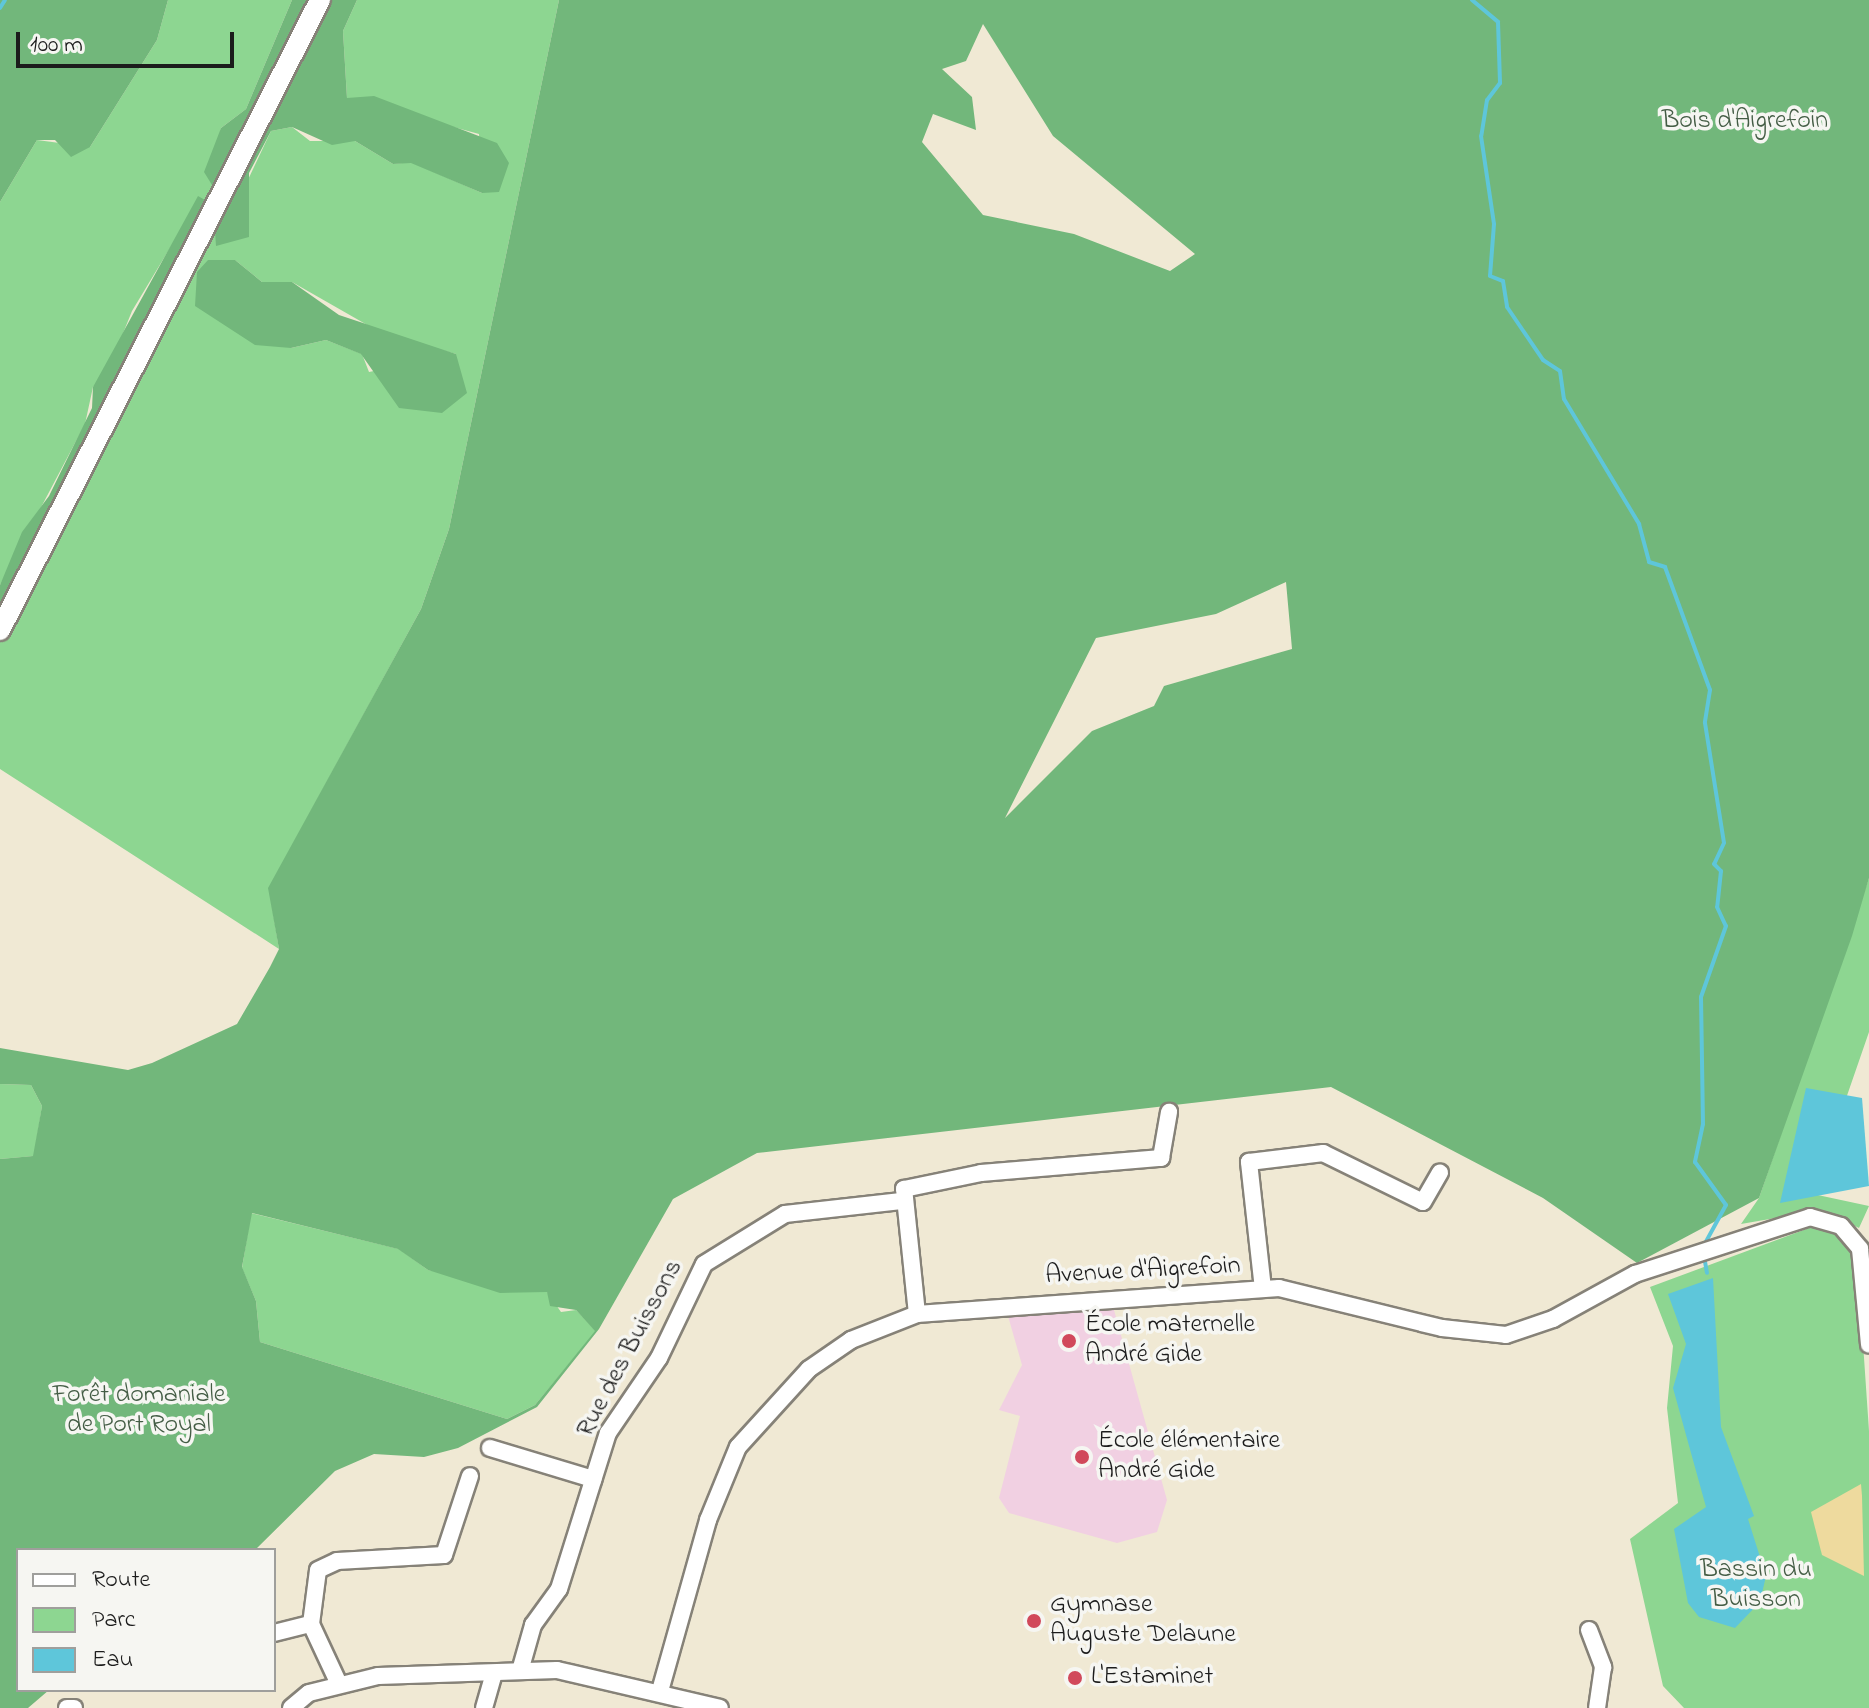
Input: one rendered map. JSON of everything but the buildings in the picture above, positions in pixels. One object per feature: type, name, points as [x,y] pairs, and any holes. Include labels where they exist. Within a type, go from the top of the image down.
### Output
[{"type":"street","points":[[0,630],[320,0]]},
{"type":"street","points":[[917,1314],[901,1201],[913,1183],[1161,1158],[1169,1112]]},
{"type":"street","points":[[1263,1289],[1249,1162],[1323,1153],[1423,1202],[1440,1173]]},
{"type":"street","name":"Rue des Buissons","points":[[520,1671],[533,1625],[559,1589],[608,1433],[659,1358],[704,1264],[785,1214],[901,1201]]},
{"type":"street","name":"Avenue d'Aigrefoin","points":[[660,1691],[708,1520],[738,1447],[809,1369],[851,1340],[917,1314],[1263,1289],[1506,1335],[1553,1319],[1635,1274],[1801,1219],[1826,1219],[1860,1249],[1869,1345]]},
{"type":"street","points":[[490,1448],[593,1479]]},
{"type":"street","points":[[338,1682],[311,1624],[314,1581],[323,1565],[444,1555],[470,1476]]},
{"type":"street","points":[[276,1633],[311,1624]]},
{"type":"street","points":[[1589,1630],[1603,1667],[1600,1707]]},
{"type":"street","points":[[291,1708],[338,1682],[520,1671],[596,1675],[720,1708]]},
{"type":"street","points":[[484,1708],[494,1673]]},
{"type":"street","points":[[67,1708],[74,1708]]},
{"type":"shaded area","name":"École élémentaire André Gide","points":[[1114,1310],[1167,1500],[1157,1532],[1117,1543],[1009,1513],[999,1498],[1020,1416],[999,1410],[1022,1365],[1008,1316]]},
{"type":"green space","points":[[0,0],[168,0],[157,40],[90,147],[71,157],[55,140],[37,140],[0,202]]},
{"type":"green space","points":[[168,0],[292,0],[246,109],[221,128],[212,184],[217,245],[271,131],[292,127],[310,141],[355,141],[393,164],[411,162],[482,193],[479,134],[347,98],[343,31],[357,0],[559,0],[449,529],[421,609],[269,888],[279,949],[0,769],[0,611],[199,216],[182,228],[132,311],[107,373],[93,387],[85,424],[0,585],[0,202],[37,140],[90,147],[157,40]],"holes":[[[235,260],[262,282],[292,282],[383,334],[456,354],[369,372],[362,354],[326,340],[291,348]]]},
{"type":"green space","points":[[292,0],[357,0],[343,31],[347,98],[374,96],[497,143],[509,163],[499,192],[482,193],[411,163],[393,164],[355,141],[332,145],[292,127],[271,131],[249,173],[249,237],[216,246],[212,185],[204,172],[221,128],[246,109]]},
{"type":"green space","points":[[559,0],[1869,0],[1869,878],[1852,936],[1759,1198],[1637,1263],[1543,1198],[1331,1087],[757,1153],[673,1199],[599,1329],[537,1407],[458,1448],[424,1457],[374,1454],[335,1471],[257,1548],[16,1548],[16,1692],[47,1692],[28,1708],[0,1708],[0,1159],[33,1156],[42,1106],[31,1085],[0,1084],[0,1048],[128,1070],[152,1063],[237,1024],[279,949],[268,888],[421,609],[449,529]],"holes":[[[983,24],[1053,136],[1195,254],[1170,271],[1074,234],[983,215],[922,142],[933,114],[976,130],[972,97],[942,69],[966,61]],[[1286,582],[1292,649],[1164,686],[1154,706],[1092,731],[1005,818],[1096,638],[1216,614]],[[252,1213],[398,1249],[428,1270],[500,1293],[547,1292],[550,1306],[576,1310],[595,1331],[535,1405],[507,1419],[260,1342],[256,1301],[242,1267]]]},
{"type":"green space","points":[[198,196],[205,200],[188,247],[166,276],[166,291],[0,611],[0,585],[22,532],[49,496],[92,408],[93,387]]},
{"type":"green space","points":[[208,260],[235,260],[262,282],[292,282],[339,315],[456,354],[467,393],[442,413],[399,408],[361,354],[326,340],[291,348],[255,345],[195,306],[197,272]]},
{"type":"green space","points":[[1869,878],[1869,1032],[1813,1194],[1869,1206],[1859,1228],[1823,1210],[1741,1224],[1759,1198]]},
{"type":"green space","points":[[0,1084],[31,1085],[42,1106],[34,1156],[0,1159]]},
{"type":"green space","points":[[251,1213],[399,1249],[428,1270],[547,1292],[561,1312],[576,1310],[596,1331],[535,1405],[507,1419],[260,1342],[256,1301],[242,1268]]},
{"type":"green space","name":"Bassin du Buisson","points":[[1820,1224],[1844,1238],[1858,1270],[1869,1431],[1869,1708],[1684,1708],[1663,1686],[1630,1539],[1678,1503],[1667,1408],[1673,1346],[1650,1287]]},
{"type":"sand","points":[[1861,1484],[1864,1576],[1822,1555],[1811,1512]]},
{"type":"water","points":[[1806,1088],[1862,1098],[1869,1186],[1780,1203]]},
{"type":"water","name":"Bassin du Buisson","points":[[1713,1278],[1721,1427],[1754,1516],[1748,1519],[1766,1576],[1760,1602],[1735,1628],[1699,1617],[1688,1603],[1674,1529],[1706,1507],[1673,1388],[1686,1344],[1668,1294]]},
{"type":"waterway","points":[[0,8],[5,0]]},
{"type":"waterway","points":[[1472,0],[1498,22],[1500,83],[1487,100],[1481,136],[1494,224],[1490,276],[1503,281],[1507,307],[1543,360],[1560,371],[1564,399],[1639,524],[1649,562],[1665,567],[1710,690],[1705,723],[1724,843],[1714,864],[1721,871],[1717,907],[1726,926],[1701,997],[1703,1124],[1695,1162],[1726,1205],[1703,1247]]},
{"type":"waterway","points":[[1704,1256],[1707,1273]]},
{"type":"place","name":"École maternelle André Gide","points":[[1069,1341]]},
{"type":"place","name":"École élémentaire André Gide","points":[[1082,1457]]},
{"type":"place","name":"Gymnase Auguste Delaune","points":[[1034,1621]]},
{"type":"place","name":"L'Estaminet","points":[[1075,1678]]},
{"type":"park label","name":"Bois d'Aigrefoin","points":[[1745,122]]},
{"type":"park label","name":"Forêt domaniale de Port Royal","points":[[139,1411]]}]
